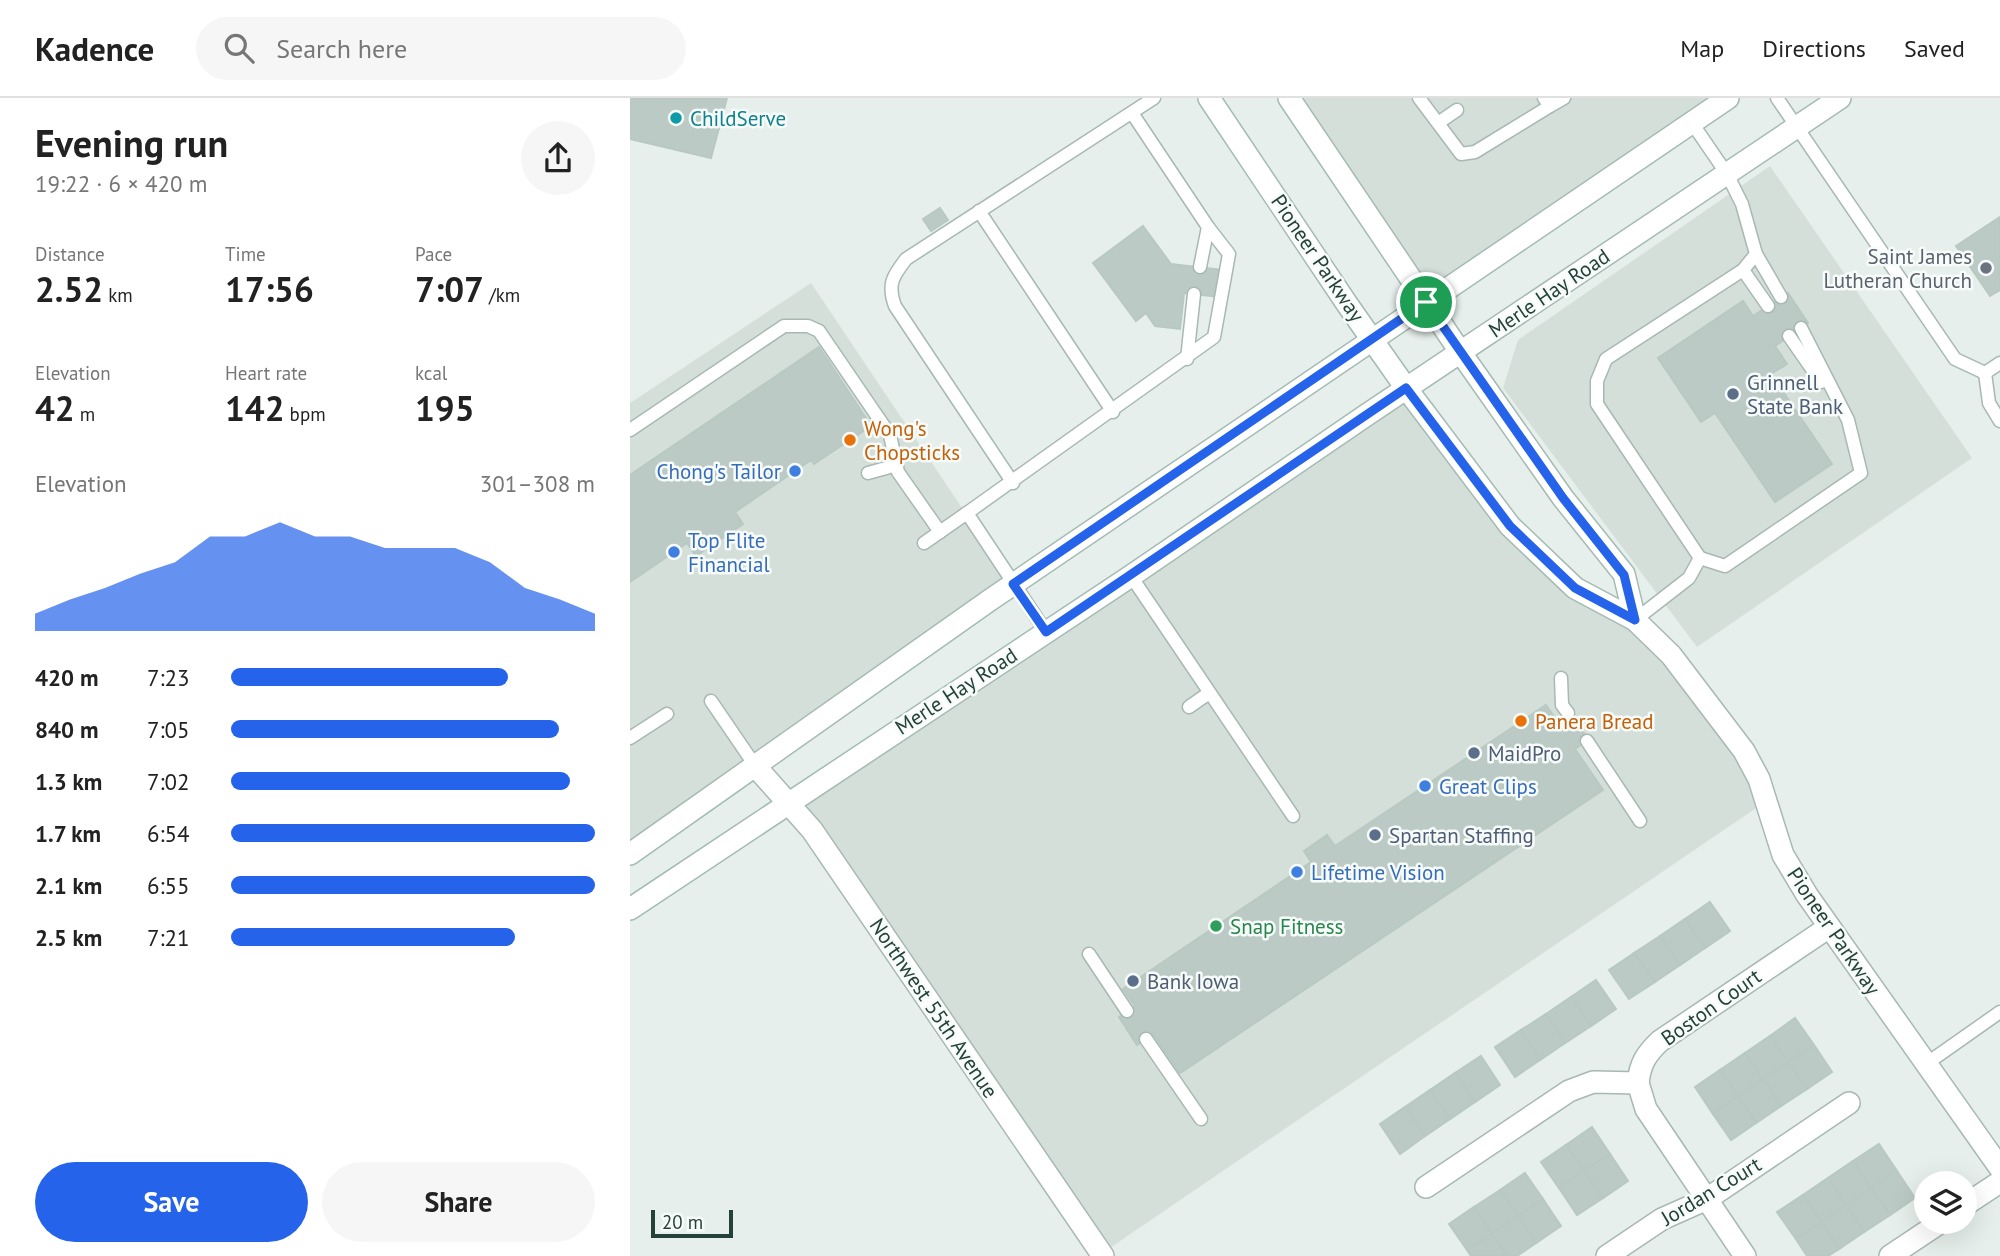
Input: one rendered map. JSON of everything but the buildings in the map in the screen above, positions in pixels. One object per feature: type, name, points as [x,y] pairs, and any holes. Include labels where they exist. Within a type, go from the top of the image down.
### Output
[{"type":"street","name":"Pioneer Parkway","points":[[1209,98],[1406,388],[1510,526],[1575,588],[1635,620],[1671,655],[1744,751],[1759,779],[1783,855],[1829,926],[2000,1168]]},
{"type":"street","points":[[1289,98],[1461,353],[1563,498],[1624,575],[1635,620]]},
{"type":"street","points":[[630,854],[1013,584],[1728,98]]},
{"type":"street","name":"Merle Hay Road","points":[[630,909],[1131,576],[1406,388],[1840,98]]},
{"type":"street","name":"Northwest 55th Avenue","points":[[756,767],[789,802],[835,864],[1103,1256]]},
{"type":"street","name":"Boston Court","points":[[1638,1083],[1640,1067],[1648,1052],[1660,1041],[1829,926]]},
{"type":"street","points":[[1426,1187],[1579,1085],[1593,1082],[1638,1083],[1646,1109],[1745,1256]]},
{"type":"street","name":"Jordan Court","points":[[1608,1256],[1662,1219],[1707,1199],[1849,1103]]},
{"type":"street","points":[[1977,1197],[2000,1182]]},
{"type":"street","points":[[1890,1256],[1923,1234]]},
{"type":"lane","points":[[1013,483],[895,306],[889,291],[892,277],[906,259],[1154,98]]},
{"type":"lane","points":[[1423,99],[1461,154],[1475,152],[1547,102],[1564,98]]},
{"type":"lane","points":[[1777,98],[1955,359],[1985,373]]},
{"type":"lane","points":[[1438,123],[1457,110]]},
{"type":"lane","points":[[923,543],[1013,483],[1214,337],[1230,254],[1208,227],[1132,113]]},
{"type":"lane","points":[[1692,123],[1727,174],[1742,204],[1756,254],[1781,297]]},
{"type":"lane","points":[[979,211],[1113,412]]},
{"type":"lane","points":[[1200,267],[1208,227]]},
{"type":"lane","points":[[1756,254],[1743,270],[1606,359],[1597,382],[1597,404],[1700,558],[1725,566],[1861,473],[1848,420],[1801,328]]},
{"type":"lane","points":[[1743,270],[1768,306]]},
{"type":"lane","points":[[1187,359],[1195,294]]},
{"type":"lane","points":[[630,430],[784,326],[808,326],[819,331],[890,435],[898,472],[940,532]]},
{"type":"lane","points":[[1789,336],[1848,420]]},
{"type":"lane","points":[[1985,373],[2000,363]]},
{"type":"lane","points":[[1985,373],[1989,403],[2000,421]]},
{"type":"lane","points":[[868,473],[897,465]]},
{"type":"lane","points":[[967,513],[1046,632]]},
{"type":"lane","points":[[1635,620],[1689,578],[1700,558]]},
{"type":"lane","points":[[1131,576],[1293,816]]},
{"type":"lane","points":[[1560,678],[1562,705],[1568,713]]},
{"type":"lane","points":[[1189,707],[1209,693]]},
{"type":"lane","points":[[711,701],[756,767]]},
{"type":"lane","points":[[630,738],[667,714]]},
{"type":"lane","points":[[1587,741],[1640,821]]},
{"type":"lane","points":[[1089,954],[1127,1011]]},
{"type":"lane","points":[[1926,1063],[1999,1014]]},
{"type":"lane","points":[[1146,1039],[1201,1119]]},
{"type":"shaded area","points":[[1289,98],[1730,98],[1426,302]]},
{"type":"shaded area","points":[[1770,166],[1972,458],[1697,647],[1503,388],[1518,340]]},
{"type":"shaded area","points":[[811,283],[1013,584],[630,854],[630,403]]},
{"type":"shaded area","points":[[1406,388],[1510,526],[1671,655],[1765,802],[1101,1254],[789,802]]},
{"type":"place","name":"ChildServe","points":[[676,118]]},
{"type":"place","name":"Saint James Lutheran Church","points":[[1986,268]]},
{"type":"place","name":"Grinnell State Bank","points":[[1733,394]]},
{"type":"place","name":"Wong's Chopsticks","points":[[850,440]]},
{"type":"place","name":"Chong's Tailor","points":[[795,471]]},
{"type":"place","name":"Top Flite Financial","points":[[674,552]]},
{"type":"place","name":"Panera Bread","points":[[1521,721]]},
{"type":"place","name":"MaidPro","points":[[1474,753]]},
{"type":"place","name":"Great Clips","points":[[1425,786]]},
{"type":"place","name":"Spartan Staffing","points":[[1375,835]]},
{"type":"place","name":"Lifetime Vision","points":[[1297,872]]},
{"type":"place","name":"Snap Fitness","points":[[1216,926]]},
{"type":"place","name":"Bank Iowa","points":[[1133,981]]},
{"type":"route","points":[[1426,302],[1563,498],[1624,575],[1635,620],[1575,588],[1510,526],[1406,388],[1046,632],[1013,584],[1426,302]]}]
